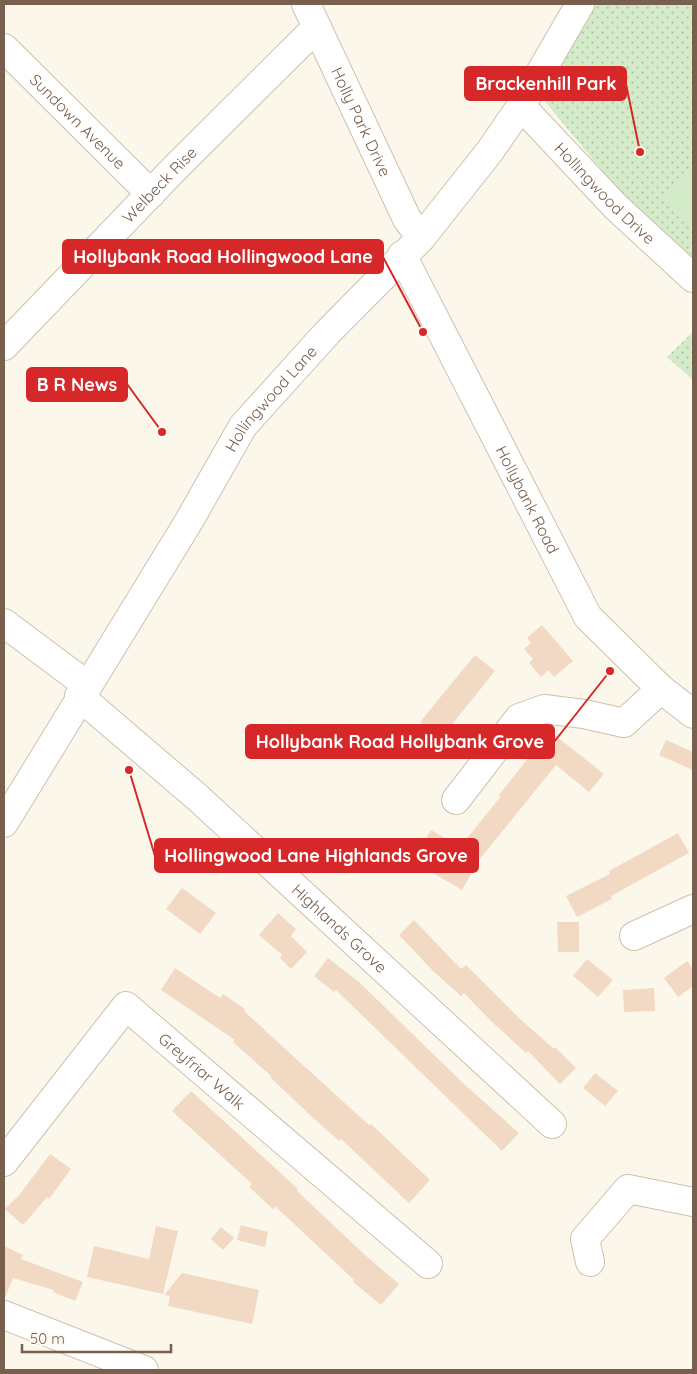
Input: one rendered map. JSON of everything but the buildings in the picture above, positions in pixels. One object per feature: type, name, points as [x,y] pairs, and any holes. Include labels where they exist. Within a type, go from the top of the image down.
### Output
[{"type":"street","name":"Hollingwood Lane","points":[[4,823],[83,691],[184,530],[243,426],[327,333],[412,247],[490,151],[521,106],[580,4]]},
{"type":"street","name":"Welbeck Rise","points":[[4,346],[150,194],[311,15]]},
{"type":"street","name":"Holly Park Drive","points":[[311,15],[407,219],[412,247]]},
{"type":"street","name":"Sundown Avenue","points":[[4,48],[150,194]]},
{"type":"street","name":"Hollingwood Drive","points":[[521,106],[616,207],[693,278]]},
{"type":"street","name":"Hollybank Road","points":[[412,247],[588,617],[661,689],[693,714]]},
{"type":"street","name":"Highlands Grove","points":[[4,623],[83,691],[552,1124]]},
{"type":"street","points":[[456,800],[519,718],[544,709],[584,714],[624,723],[661,689]]},
{"type":"street","points":[[634,936],[693,909]]},
{"type":"street","name":"Greyfriar Walk","points":[[4,1162],[126,1006],[428,1264]]},
{"type":"street","points":[[590,1262],[586,1239],[628,1189],[693,1202]]},
{"type":"street","points":[[4,1315],[144,1370]]},
{"type":"green space","points":[[596,4],[693,4],[693,265],[635,211],[539,94]]},
{"type":"green space","points":[[693,170],[693,226],[665,199]]},
{"type":"green space","points":[[693,332],[693,380],[667,357]]},
{"type":"place","name":"Brackenhill Park","points":[[640,152]]},
{"type":"place","name":"Hollybank Road Hollingwood Lane","points":[[423,332]]},
{"type":"place","name":"B R News","points":[[162,432]]},
{"type":"place","name":"Hollybank Road Hollybank Grove","points":[[610,671]]},
{"type":"place","name":"Hollingwood Lane Highlands Grove","points":[[129,770]]}]
